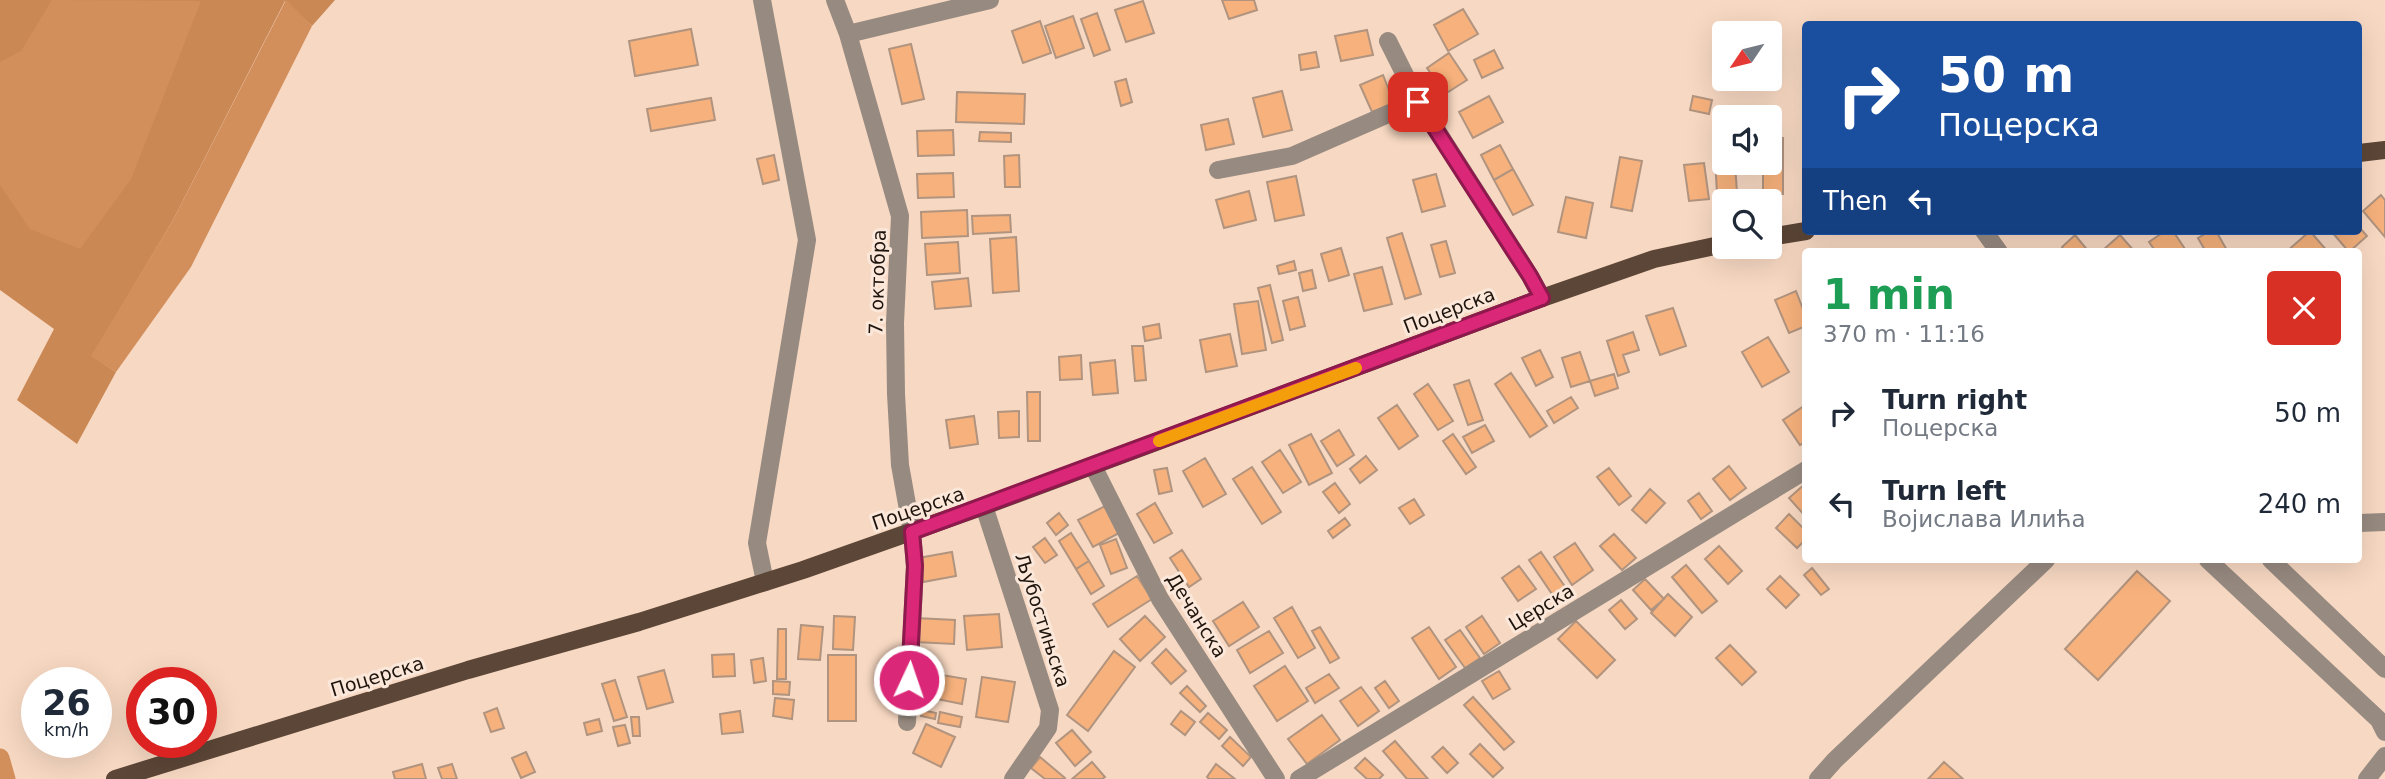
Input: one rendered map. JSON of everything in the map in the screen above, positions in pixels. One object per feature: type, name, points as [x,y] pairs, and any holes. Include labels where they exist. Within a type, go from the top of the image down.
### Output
[{"type":"main road","points":[[2362,153],[2385,150]]},
{"type":"main road","points":[[1782,235],[1802,232]]},
{"type":"main road","name":"Поцерска","points":[[115,779],[457,673],[639,622],[765,582],[984,506],[1542,298],[1654,259],[1712,247]]},
{"type":"street","points":[[762,0],[807,240],[757,543],[765,582]]},
{"type":"street","name":"7. октобра","points":[[835,0],[848,34],[900,216],[895,323],[896,394],[900,465],[915,566],[907,722]]},
{"type":"street","points":[[848,34],[990,0]]},
{"type":"street","points":[[1388,41],[1418,102],[1542,298]]},
{"type":"street","points":[[1218,170],[1292,156],[1418,102]]},
{"type":"street","name":"Дечанска","points":[[1093,466],[1160,599],[1276,779]]},
{"type":"street","name":"Церска","points":[[1299,779],[1802,472]]},
{"type":"street","name":"Љубостињска","points":[[984,506],[1051,710],[1048,728],[1013,779]]},
{"type":"street","points":[[2362,523],[2385,522]]},
{"type":"street","points":[[1818,779],[2043,563]]},
{"type":"street","points":[[2211,563],[2379,720],[2385,732]]},
{"type":"street","points":[[2274,563],[2385,668]]},
{"type":"street","points":[[2367,779],[2385,756]]},
{"type":"shaded area","points":[[0,0],[335,0],[312,26],[285,1],[173,220],[92,356],[116,372],[77,444],[17,400],[54,329],[0,290]]},
{"type":"shaded area","points":[[52,0],[201,1],[131,179],[80,249],[30,229],[0,185],[0,62],[21,51]]},
{"type":"shaded area","points":[[286,0],[312,26],[191,267],[116,372],[91,356],[173,220]]},
{"type":"building","points":[[1222,0],[1254,0],[1257,10],[1229,19]]},
{"type":"building","points":[[1143,1],[1154,33],[1126,42],[1115,10]]},
{"type":"building","points":[[1463,9],[1478,34],[1448,51],[1434,25]]},
{"type":"building","points":[[1097,13],[1110,50],[1094,56],[1081,19]]},
{"type":"building","points":[[1073,16],[1084,48],[1056,58],[1045,26]]},
{"type":"building","points":[[1040,21],[1051,53],[1023,63],[1012,31]]},
{"type":"building","points":[[691,29],[698,65],[635,76],[629,41]]},
{"type":"building","points":[[1367,30],[1373,55],[1341,61],[1335,36]]},
{"type":"building","points":[[911,44],[924,99],[902,104],[889,49]]},
{"type":"building","points":[[1494,50],[1503,68],[1482,78],[1474,60]]},
{"type":"building","points":[[1316,52],[1319,67],[1301,70],[1299,55]]},
{"type":"building","points":[[1449,53],[1467,80],[1445,94],[1427,68]]},
{"type":"building","points":[[1383,75],[1394,103],[1372,112],[1360,85]]},
{"type":"building","points":[[1126,79],[1132,102],[1121,106],[1115,82]]},
{"type":"building","points":[[1282,91],[1292,130],[1263,137],[1253,98]]},
{"type":"building","points":[[957,92],[1025,94],[1024,124],[956,122]]},
{"type":"building","points":[[1489,96],[1503,122],[1473,138],[1459,112]]},
{"type":"building","points":[[1693,96],[1712,100],[1709,114],[1690,110]]},
{"type":"building","points":[[711,98],[715,120],[651,131],[647,109]]},
{"type":"building","points":[[1228,119],[1234,144],[1206,150],[1201,125]]},
{"type":"building","points":[[953,130],[954,155],[918,156],[917,131]]},
{"type":"building","points":[[980,132],[1011,133],[1011,142],[979,141]]},
{"type":"building","points":[[1782,138],[1783,194],[1782,189],[1763,189],[1763,175],[1782,175]]},
{"type":"building","points":[[1500,145],[1513,169],[1494,180],[1481,155]]},
{"type":"building","points":[[774,155],[779,180],[763,184],[757,159]]},
{"type":"building","points":[[1019,155],[1020,187],[1005,187],[1004,156]]},
{"type":"building","points":[[1620,157],[1642,161],[1632,211],[1611,207]]},
{"type":"building","points":[[1704,163],[1709,199],[1689,201],[1684,165]]},
{"type":"building","points":[[1513,169],[1533,205],[1513,215],[1494,180]]},
{"type":"building","points":[[953,173],[954,197],[918,198],[917,174]]},
{"type":"building","points":[[1436,174],[1445,206],[1422,212],[1413,180]]},
{"type":"building","points":[[1716,175],[1736,175],[1737,189],[1717,189]]},
{"type":"building","points":[[1296,176],[1304,215],[1275,221],[1267,182]]},
{"type":"building","points":[[1249,191],[1256,220],[1224,228],[1216,200]]},
{"type":"building","points":[[2381,195],[2385,200],[2385,237],[2363,211]]},
{"type":"building","points":[[1566,197],[1593,203],[1586,238],[1558,232]]},
{"type":"building","points":[[967,210],[968,236],[922,238],[921,212]]},
{"type":"building","points":[[1010,215],[1011,232],[973,234],[972,216]]},
{"type":"building","points":[[2362,230],[2367,236],[2354,248],[2346,248],[2334,235],[2362,235]]},
{"type":"building","points":[[1402,233],[1421,294],[1405,299],[1387,238]]},
{"type":"building","points":[[2075,235],[2086,248],[2063,248]]},
{"type":"building","points":[[2120,235],[2131,248],[2105,248]]},
{"type":"building","points":[[2159,235],[2176,235],[2184,248],[2153,248],[2149,242]]},
{"type":"building","points":[[2203,235],[2218,235],[2226,248],[2204,248],[2198,238]]},
{"type":"building","points":[[2305,235],[2313,235],[2325,248],[2291,248]]},
{"type":"building","points":[[1016,237],[1019,291],[993,293],[990,239]]},
{"type":"building","points":[[1446,241],[1455,273],[1440,277],[1431,245]]},
{"type":"building","points":[[958,242],[960,273],[927,275],[925,244]]},
{"type":"building","points":[[1341,248],[1349,275],[1329,281],[1321,254]]},
{"type":"building","points":[[1294,261],[1296,270],[1279,274],[1277,266]]},
{"type":"building","points":[[1382,267],[1392,304],[1364,311],[1354,274]]},
{"type":"building","points":[[1312,270],[1316,288],[1303,291],[1299,273]]},
{"type":"building","points":[[968,278],[971,306],[935,309],[932,282]]},
{"type":"building","points":[[1270,285],[1283,340],[1272,343],[1258,288]]},
{"type":"building","points":[[1796,291],[1802,307],[1802,328],[1789,333],[1775,300]]},
{"type":"building","points":[[1298,297],[1305,326],[1290,330],[1283,301]]},
{"type":"building","points":[[1258,301],[1266,350],[1242,354],[1234,304]]},
{"type":"building","points":[[1673,308],[1686,346],[1660,355],[1646,316]]},
{"type":"building","points":[[1159,324],[1161,338],[1145,341],[1143,327]]},
{"type":"building","points":[[1633,332],[1639,350],[1623,355],[1629,372],[1618,376],[1607,341]]},
{"type":"building","points":[[1230,334],[1237,366],[1206,372],[1200,340]]},
{"type":"building","points":[[1768,337],[1789,372],[1762,387],[1742,352]]},
{"type":"building","points":[[1132,346],[1143,346],[1146,380],[1135,381]]},
{"type":"building","points":[[1540,350],[1553,377],[1536,386],[1522,358]]},
{"type":"building","points":[[1580,352],[1590,381],[1571,387],[1562,358]]},
{"type":"building","points":[[1081,355],[1082,379],[1060,380],[1059,357]]},
{"type":"building","points":[[1115,360],[1118,393],[1093,395],[1090,363]]},
{"type":"building","points":[[1511,373],[1547,426],[1530,437],[1495,384]]},
{"type":"building","points":[[1614,374],[1618,388],[1595,396],[1590,381]]},
{"type":"building","points":[[1469,380],[1483,420],[1468,425],[1454,385]]},
{"type":"building","points":[[1428,384],[1453,421],[1438,430],[1414,394]]},
{"type":"building","points":[[1027,392],[1040,392],[1040,441],[1028,441]]},
{"type":"building","points":[[1571,397],[1578,408],[1554,423],[1547,411]]},
{"type":"building","points":[[1397,405],[1418,436],[1399,449],[1378,418]]},
{"type":"building","points":[[1802,407],[1802,444],[1800,445],[1783,420]]},
{"type":"building","points":[[1019,411],[1019,437],[999,438],[998,412]]},
{"type":"building","points":[[974,416],[978,444],[950,448],[946,420]]},
{"type":"building","points":[[1485,425],[1494,441],[1472,453],[1463,437]]},
{"type":"building","points":[[1339,430],[1354,455],[1337,466],[1321,441]]},
{"type":"building","points":[[1311,434],[1332,473],[1309,485],[1289,445]]},
{"type":"building","points":[[1453,434],[1476,467],[1466,474],[1443,441]]},
{"type":"building","points":[[1280,450],[1301,482],[1283,493],[1262,462]]},
{"type":"building","points":[[1366,456],[1377,470],[1360,483],[1350,469]]},
{"type":"building","points":[[1205,458],[1226,494],[1203,507],[1183,471]]},
{"type":"building","points":[[1729,466],[1746,488],[1730,500],[1713,479]]},
{"type":"building","points":[[1252,467],[1281,512],[1262,524],[1233,479]]},
{"type":"building","points":[[1167,468],[1172,491],[1159,494],[1154,470]]},
{"type":"building","points":[[1609,468],[1631,496],[1619,505],[1597,477]]},
{"type":"building","points":[[1335,483],[1350,504],[1339,513],[1323,492]]},
{"type":"building","points":[[1802,487],[1802,513],[1789,498]]},
{"type":"building","points":[[1650,489],[1665,503],[1646,523],[1632,510]]},
{"type":"building","points":[[1699,493],[1712,511],[1701,519],[1688,501]]},
{"type":"building","points":[[1414,499],[1424,515],[1410,524],[1399,508]]},
{"type":"building","points":[[1155,503],[1172,533],[1154,543],[1137,514]]},
{"type":"building","points":[[1107,505],[1121,532],[1093,547],[1078,520]]},
{"type":"building","points":[[1059,513],[1068,525],[1056,535],[1047,523]]},
{"type":"building","points":[[1789,514],[1802,527],[1802,543],[1797,548],[1776,528]]},
{"type":"building","points":[[1345,518],[1350,525],[1333,538],[1328,531]]},
{"type":"building","points":[[1071,533],[1089,561],[1076,569],[1059,541]]},
{"type":"building","points":[[1614,534],[1636,558],[1622,570],[1600,546]]},
{"type":"building","points":[[1045,538],[1057,555],[1045,563],[1033,547]]},
{"type":"building","points":[[1116,539],[1127,568],[1111,574],[1100,545]]},
{"type":"building","points":[[1575,543],[1593,570],[1572,585],[1554,557]]},
{"type":"building","points":[[1719,546],[1742,571],[1728,584],[1705,559]]},
{"type":"building","points":[[1182,550],[1201,579],[1189,587],[1170,558]]},
{"type":"building","points":[[952,552],[956,576],[923,582],[918,558]]},
{"type":"building","points":[[1541,552],[1568,591],[1556,600],[1529,560]]},
{"type":"building","points":[[1089,561],[1104,586],[1091,594],[1076,569]]},
{"type":"building","points":[[1686,565],[1717,601],[1702,613],[1672,577]]},
{"type":"building","points":[[1519,566],[1536,589],[1518,601],[1502,578]]},
{"type":"building","points":[[1812,568],[1829,589],[1821,595],[1804,575]]},
{"type":"building","points":[[2137,571],[2170,601],[2098,680],[2065,649]]},
{"type":"building","points":[[1137,576],[1152,599],[1108,627],[1093,604]]},
{"type":"building","points":[[1780,576],[1799,595],[1786,608],[1767,589]]},
{"type":"building","points":[[1645,579],[1664,599],[1651,610],[1633,590]]},
{"type":"building","points":[[1668,594],[1692,617],[1675,636],[1651,613]]},
{"type":"building","points":[[1621,600],[1637,619],[1625,629],[1609,610]]},
{"type":"building","points":[[1243,602],[1259,627],[1229,646],[1213,621]]},
{"type":"building","points":[[1292,607],[1315,648],[1298,658],[1274,618]]},
{"type":"building","points":[[999,614],[1002,647],[967,650],[964,616]]},
{"type":"building","points":[[834,616],[855,617],[853,650],[833,649]]},
{"type":"building","points":[[1145,616],[1165,637],[1140,661],[1120,639]]},
{"type":"building","points":[[1482,616],[1500,643],[1484,654],[1466,627]]},
{"type":"building","points":[[916,618],[955,620],[954,644],[915,642]]},
{"type":"building","points":[[1576,621],[1615,660],[1597,678],[1558,639]]},
{"type":"building","points":[[801,625],[823,627],[820,660],[798,659]]},
{"type":"building","points":[[1320,627],[1339,658],[1330,663],[1312,631]]},
{"type":"building","points":[[1429,627],[1456,667],[1439,679],[1412,638]]},
{"type":"building","points":[[778,629],[786,629],[786,679],[777,679]]},
{"type":"building","points":[[1460,630],[1480,658],[1465,668],[1445,640]]},
{"type":"building","points":[[1269,631],[1283,653],[1250,673],[1237,650]]},
{"type":"building","points":[[1730,645],[1756,672],[1742,685],[1716,658]]},
{"type":"building","points":[[1166,649],[1186,671],[1171,684],[1152,663]]},
{"type":"building","points":[[1114,651],[1135,667],[1088,731],[1067,715]]},
{"type":"building","points":[[734,654],[735,676],[713,677],[712,655]]},
{"type":"building","points":[[828,655],[856,655],[856,721],[828,721]]},
{"type":"building","points":[[763,658],[766,681],[754,683],[751,660]]},
{"type":"building","points":[[1285,666],[1308,701],[1277,721],[1254,686]]},
{"type":"building","points":[[664,670],[673,702],[647,709],[638,677]]},
{"type":"building","points":[[1499,671],[1510,689],[1493,699],[1482,681]]},
{"type":"building","points":[[936,674],[966,679],[962,704],[932,698]]},
{"type":"building","points":[[1329,674],[1339,688],[1315,703],[1306,688]]},
{"type":"building","points":[[982,677],[1015,682],[1008,722],[976,717]]},
{"type":"building","points":[[615,680],[627,717],[614,721],[602,684]]},
{"type":"building","points":[[773,681],[790,682],[789,695],[773,694]]},
{"type":"building","points":[[1385,681],[1399,701],[1389,708],[1375,688]]},
{"type":"building","points":[[1187,686],[1206,706],[1200,712],[1180,693]]},
{"type":"building","points":[[1361,687],[1379,711],[1358,726],[1340,701]]},
{"type":"building","points":[[1473,697],[1514,742],[1504,750],[1464,705]]},
{"type":"building","points":[[775,698],[794,700],[792,719],[773,716]]},
{"type":"building","points":[[497,708],[504,728],[491,732],[484,713]]},
{"type":"building","points":[[922,710],[936,713],[935,719],[921,716]]},
{"type":"building","points":[[740,711],[743,732],[722,734],[720,714]]},
{"type":"building","points":[[1181,711],[1195,722],[1185,735],[1171,724]]},
{"type":"building","points":[[940,712],[962,717],[960,727],[938,723]]},
{"type":"building","points":[[1208,713],[1227,730],[1219,739],[1200,722]]},
{"type":"building","points":[[1322,715],[1340,740],[1307,764],[1288,739]]},
{"type":"building","points":[[631,717],[639,717],[640,736],[633,736]]},
{"type":"building","points":[[599,719],[602,731],[587,735],[584,723]]},
{"type":"building","points":[[926,724],[955,737],[941,767],[913,753]]},
{"type":"building","points":[[625,725],[630,743],[618,746],[613,727]]},
{"type":"building","points":[[1072,730],[1091,752],[1075,766],[1056,743]]},
{"type":"building","points":[[1230,737],[1251,757],[1243,766],[1222,746]]},
{"type":"building","points":[[1395,741],[1428,779],[1407,779],[1383,751]]},
{"type":"building","points":[[1480,744],[1503,768],[1493,777],[1470,754]]},
{"type":"building","points":[[1443,747],[1458,763],[1447,773],[1432,757]]},
{"type":"building","points":[[526,752],[535,772],[521,778],[512,758]]},
{"type":"building","points":[[1040,757],[1065,778],[1045,779],[1031,768]]},
{"type":"building","points":[[1365,758],[1383,775],[1379,779],[1367,779],[1355,768]]},
{"type":"building","points":[[1092,762],[1105,777],[1072,779]]},
{"type":"building","points":[[1944,762],[1963,779],[1928,779]]},
{"type":"building","points":[[422,764],[426,779],[395,779],[393,772]]},
{"type":"building","points":[[452,764],[457,779],[442,779],[438,768]]},
{"type":"building","points":[[1216,764],[1235,779],[1209,779],[1207,777]]},
{"type":"waterway","points":[[0,758],[6,779]]},
{"type":"slow traffic","points":[[1159,441],[1356,368]]},
{"type":"route","points":[[909,680],[915,566],[912,532],[1542,298],[1418,102]]}]
